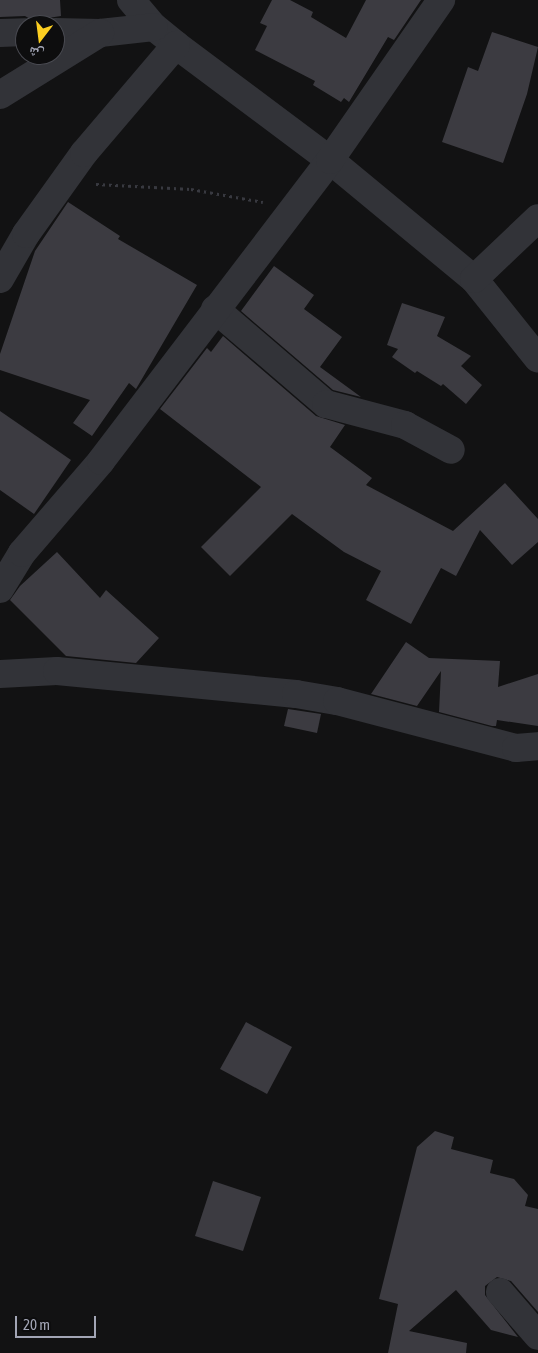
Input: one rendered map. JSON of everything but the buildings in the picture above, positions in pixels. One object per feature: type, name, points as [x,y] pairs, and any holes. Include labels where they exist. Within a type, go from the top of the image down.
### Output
[{"type":"street","points":[[131,0],[154,27],[176,45],[330,160],[474,279],[538,359]]},
{"type":"street","points":[[0,589],[22,553],[101,461],[330,160],[441,0]]},
{"type":"street","points":[[65,32],[100,34],[154,27]]},
{"type":"street","points":[[0,33],[15,32]]},
{"type":"street","points":[[0,95],[100,34]]},
{"type":"street","points":[[0,279],[84,153],[176,45]]},
{"type":"street","points":[[474,279],[538,218]]},
{"type":"street","points":[[215,310],[326,404],[404,425],[451,450]]},
{"type":"street","points":[[0,674],[57,671],[296,694],[337,701],[516,748],[538,746]]},
{"type":"street","points":[[500,1292],[538,1336]]},
{"type":"path","points":[[61,185],[190,189],[293,208]]}]
